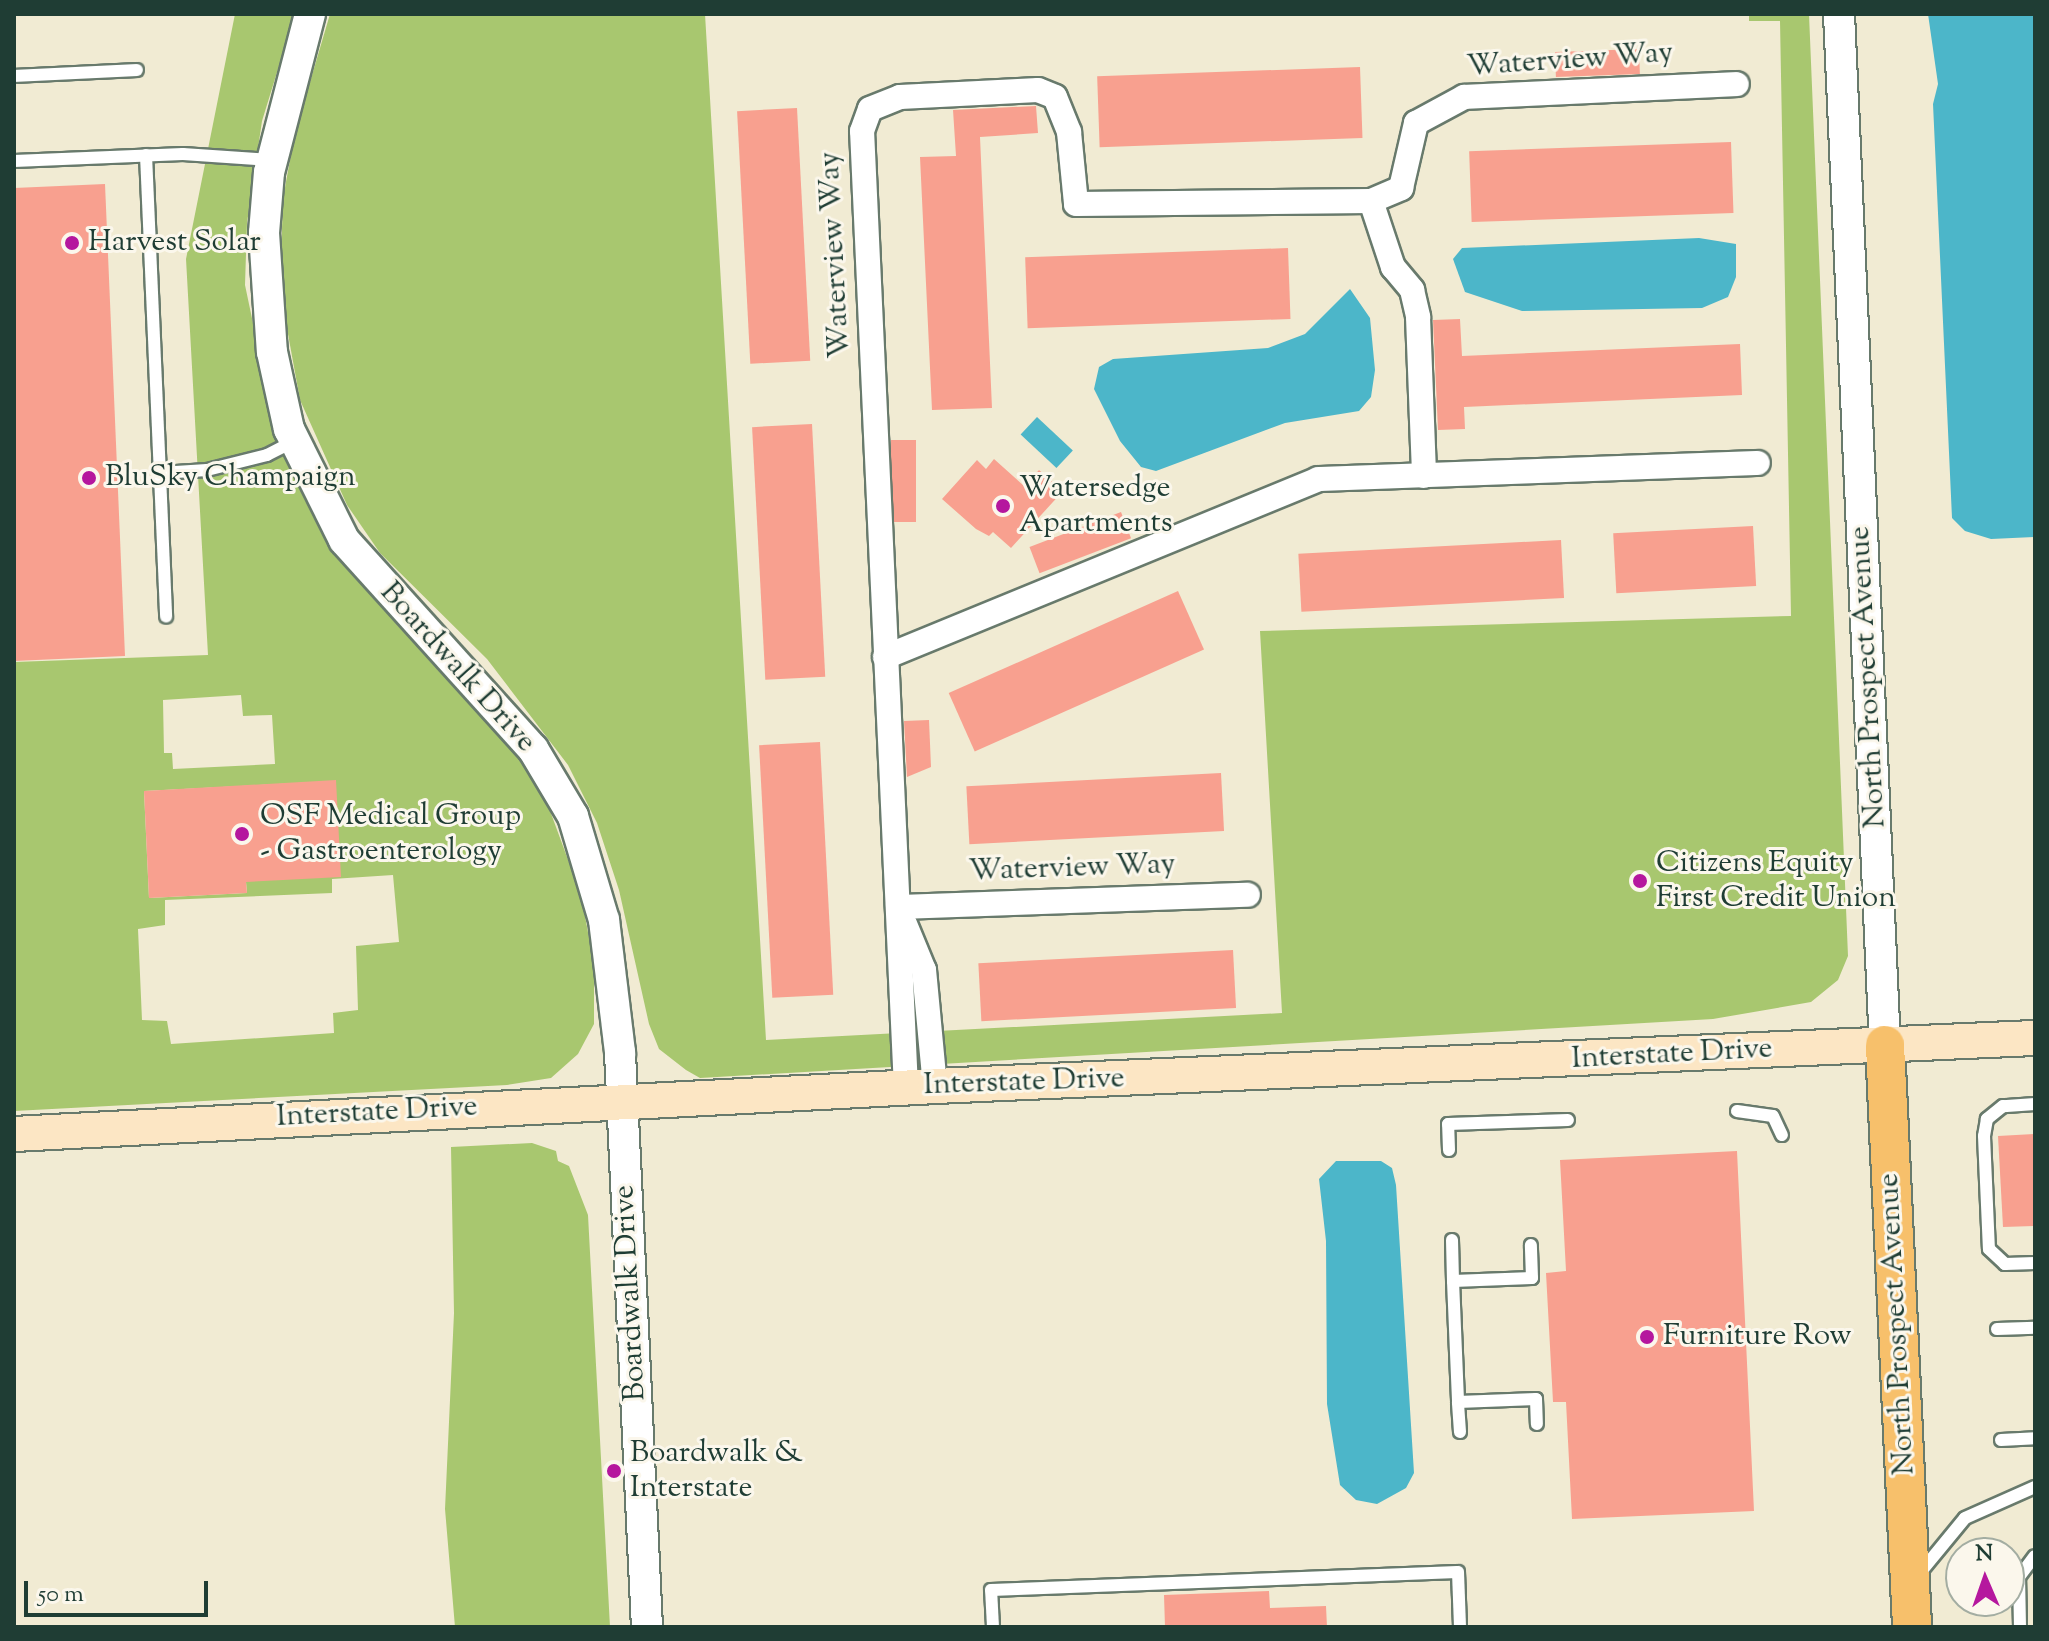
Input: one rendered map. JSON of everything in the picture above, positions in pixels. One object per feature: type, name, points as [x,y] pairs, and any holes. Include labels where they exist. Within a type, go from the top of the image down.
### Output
[{"type":"main road","name":"Interstate Drive","points":[[14,1134],[622,1101],[2035,1038]]},
{"type":"main road","name":"North Prospect Avenue","points":[[1885,1045],[1912,1627]]},
{"type":"street","name":"Boardwalk Drive","points":[[310,14],[271,160],[264,233],[266,306],[295,441],[344,540],[504,711],[573,816],[604,920],[622,1101],[647,1627]]},
{"type":"street","name":"North Prospect Avenue","points":[[1839,14],[1885,1045]]},
{"type":"street","name":"Waterview Way","points":[[921,1087],[898,907],[862,131],[870,109],[900,97],[1038,90],[1055,97],[1069,132],[1076,204],[1371,201],[1401,188],[1416,123],[1464,97],[1737,84]]},
{"type":"street","points":[[1371,201],[1393,267],[1412,290],[1418,317],[1424,476]]},
{"type":"street","points":[[885,657],[1318,479],[1758,463]]},
{"type":"street","name":"Waterview Way","points":[[898,907],[1248,895]]},
{"type":"lane","points":[[14,76],[137,70]]},
{"type":"lane","points":[[14,161],[146,155],[271,160]]},
{"type":"lane","points":[[146,155],[166,617]]},
{"type":"lane","points":[[160,473],[207,470],[267,455],[295,441]]},
{"type":"lane","points":[[2035,1104],[2003,1106],[1987,1119],[1984,1136],[1989,1249],[2005,1264],[2035,1263]]},
{"type":"lane","points":[[1737,1111],[1773,1116],[1782,1135]]},
{"type":"lane","points":[[1449,1150],[1448,1124],[1568,1120]]},
{"type":"lane","points":[[1452,1240],[1460,1432]]},
{"type":"lane","points":[[1453,1281],[1532,1278],[1531,1245]]},
{"type":"lane","points":[[1997,1329],[2035,1328]]},
{"type":"lane","points":[[1458,1402],[1536,1399],[1537,1424]]},
{"type":"lane","points":[[2001,1440],[2035,1438]]},
{"type":"lane","points":[[1910,1586],[1965,1518],[2035,1487]]},
{"type":"lane","points":[[2020,1627],[2019,1577],[2035,1556]]},
{"type":"lane","points":[[993,1627],[991,1590],[1458,1572],[1460,1627]]},
{"type":"green space","points":[[235,14],[295,14],[262,121],[247,223],[245,285],[277,438],[325,537],[399,627],[464,686],[542,789],[581,895],[594,964],[594,1024],[578,1054],[551,1078],[507,1085],[14,1111],[14,662],[208,655],[186,259]],"holes":[[[241,695],[243,716],[272,715],[275,764],[173,769],[172,753],[164,753],[163,700]],[[336,781],[246,882],[247,893],[149,898],[144,791]],[[393,875],[399,942],[356,946],[358,1010],[333,1013],[334,1033],[171,1044],[167,1021],[142,1020],[138,929],[165,925],[165,900],[332,893],[332,879]]]},
{"type":"green space","points":[[330,14],[705,14],[766,1040],[1282,1013],[1260,631],[1791,616],[1780,21],[1749,21],[1749,14],[1809,14],[1848,956],[1838,980],[1811,1002],[1713,1019],[700,1078],[686,1070],[659,1049],[649,1024],[619,890],[597,823],[568,765],[487,659],[380,553],[347,505],[300,400],[280,290],[283,198],[295,133]]},
{"type":"green space","points":[[532,1143],[556,1151],[558,1161],[569,1166],[588,1215],[610,1627],[455,1627],[445,1509],[454,1313],[451,1147]]},
{"type":"water","points":[[1928,14],[2035,14],[2035,537],[1991,539],[1965,531],[1952,518],[1933,104],[1938,84]]},
{"type":"water","points":[[1699,238],[1736,244],[1736,277],[1728,297],[1702,308],[1522,311],[1465,292],[1453,259],[1462,248]]},
{"type":"water","points":[[1350,289],[1370,318],[1375,370],[1371,397],[1359,411],[1285,423],[1156,471],[1141,467],[1120,441],[1094,389],[1099,367],[1113,359],[1268,348],[1305,334]]},
{"type":"water","points":[[1037,417],[1073,450],[1056,468],[1021,435]]},
{"type":"water","points":[[1336,1161],[1381,1161],[1392,1168],[1396,1185],[1414,1473],[1406,1488],[1377,1504],[1356,1500],[1340,1485],[1327,1404],[1326,1241],[1319,1179]]},
{"type":"building","points":[[1639,49],[1640,74],[1556,77],[1555,52]]},
{"type":"building","points":[[1360,67],[1362,138],[1100,147],[1097,76]]},
{"type":"building","points":[[1036,106],[1038,133],[980,137],[992,408],[932,410],[920,157],[956,156],[953,110]]},
{"type":"building","points":[[797,108],[810,361],[750,364],[737,111]]},
{"type":"building","points":[[1731,142],[1733,213],[1472,222],[1469,151]]},
{"type":"building","points":[[105,184],[125,656],[14,661],[14,188]]},
{"type":"building","points":[[1288,248],[1290,319],[1028,328],[1025,257]]},
{"type":"building","points":[[1460,319],[1462,356],[1740,344],[1742,395],[1464,407],[1465,429],[1438,430],[1433,320]]},
{"type":"building","points":[[812,424],[825,677],[765,680],[752,427]]},
{"type":"building","points":[[891,440],[916,440],[916,522],[891,522]]},
{"type":"building","name":"Watersedge Apartments","points":[[994,459],[1024,486],[1039,470],[1063,491],[1011,548],[993,532],[989,536],[976,529],[942,499],[977,460],[986,469]]},
{"type":"building","points":[[1121,512],[1131,538],[1040,573],[1030,547]]},
{"type":"building","points":[[1753,526],[1756,586],[1616,593],[1613,533]]},
{"type":"building","points":[[1561,540],[1564,598],[1301,612],[1298,554]]},
{"type":"building","points":[[1178,591],[1204,649],[975,752],[949,693]]},
{"type":"building","points":[[929,720],[931,767],[907,777],[904,721]]},
{"type":"building","points":[[820,742],[833,995],[772,998],[759,745]]},
{"type":"building","points":[[1221,773],[1224,831],[969,844],[966,786]]},
{"type":"building","name":"OSF Medical Group - Gastroenterology","points":[[336,780],[341,877],[246,882],[247,893],[149,898],[144,791]]},
{"type":"building","points":[[1233,950],[1236,1008],[981,1021],[978,963]]},
{"type":"building","points":[[2035,1134],[2035,1226],[2003,1227],[1998,1136]]},
{"type":"building","name":"Furniture Row","points":[[1737,1151],[1754,1511],[1572,1519],[1566,1402],[1553,1402],[1546,1273],[1566,1271],[1560,1160]]},
{"type":"building","points":[[1269,1591],[1270,1608],[1326,1606],[1327,1627],[1165,1627],[1164,1595]]},
{"type":"place","name":"Harvest Solar","points":[[72,243]]},
{"type":"place","name":"BluSky Champaign","points":[[89,478]]},
{"type":"place","name":"Watersedge Apartments","points":[[1003,506]]},
{"type":"place","name":"OSF Medical Group - Gastroenterology","points":[[242,834]]},
{"type":"place","name":"Citizens Equity First Credit Union","points":[[1640,881]]},
{"type":"place","name":"Furniture Row","points":[[1647,1337]]},
{"type":"place","name":"Boardwalk & Interstate","points":[[614,1471]]}]
